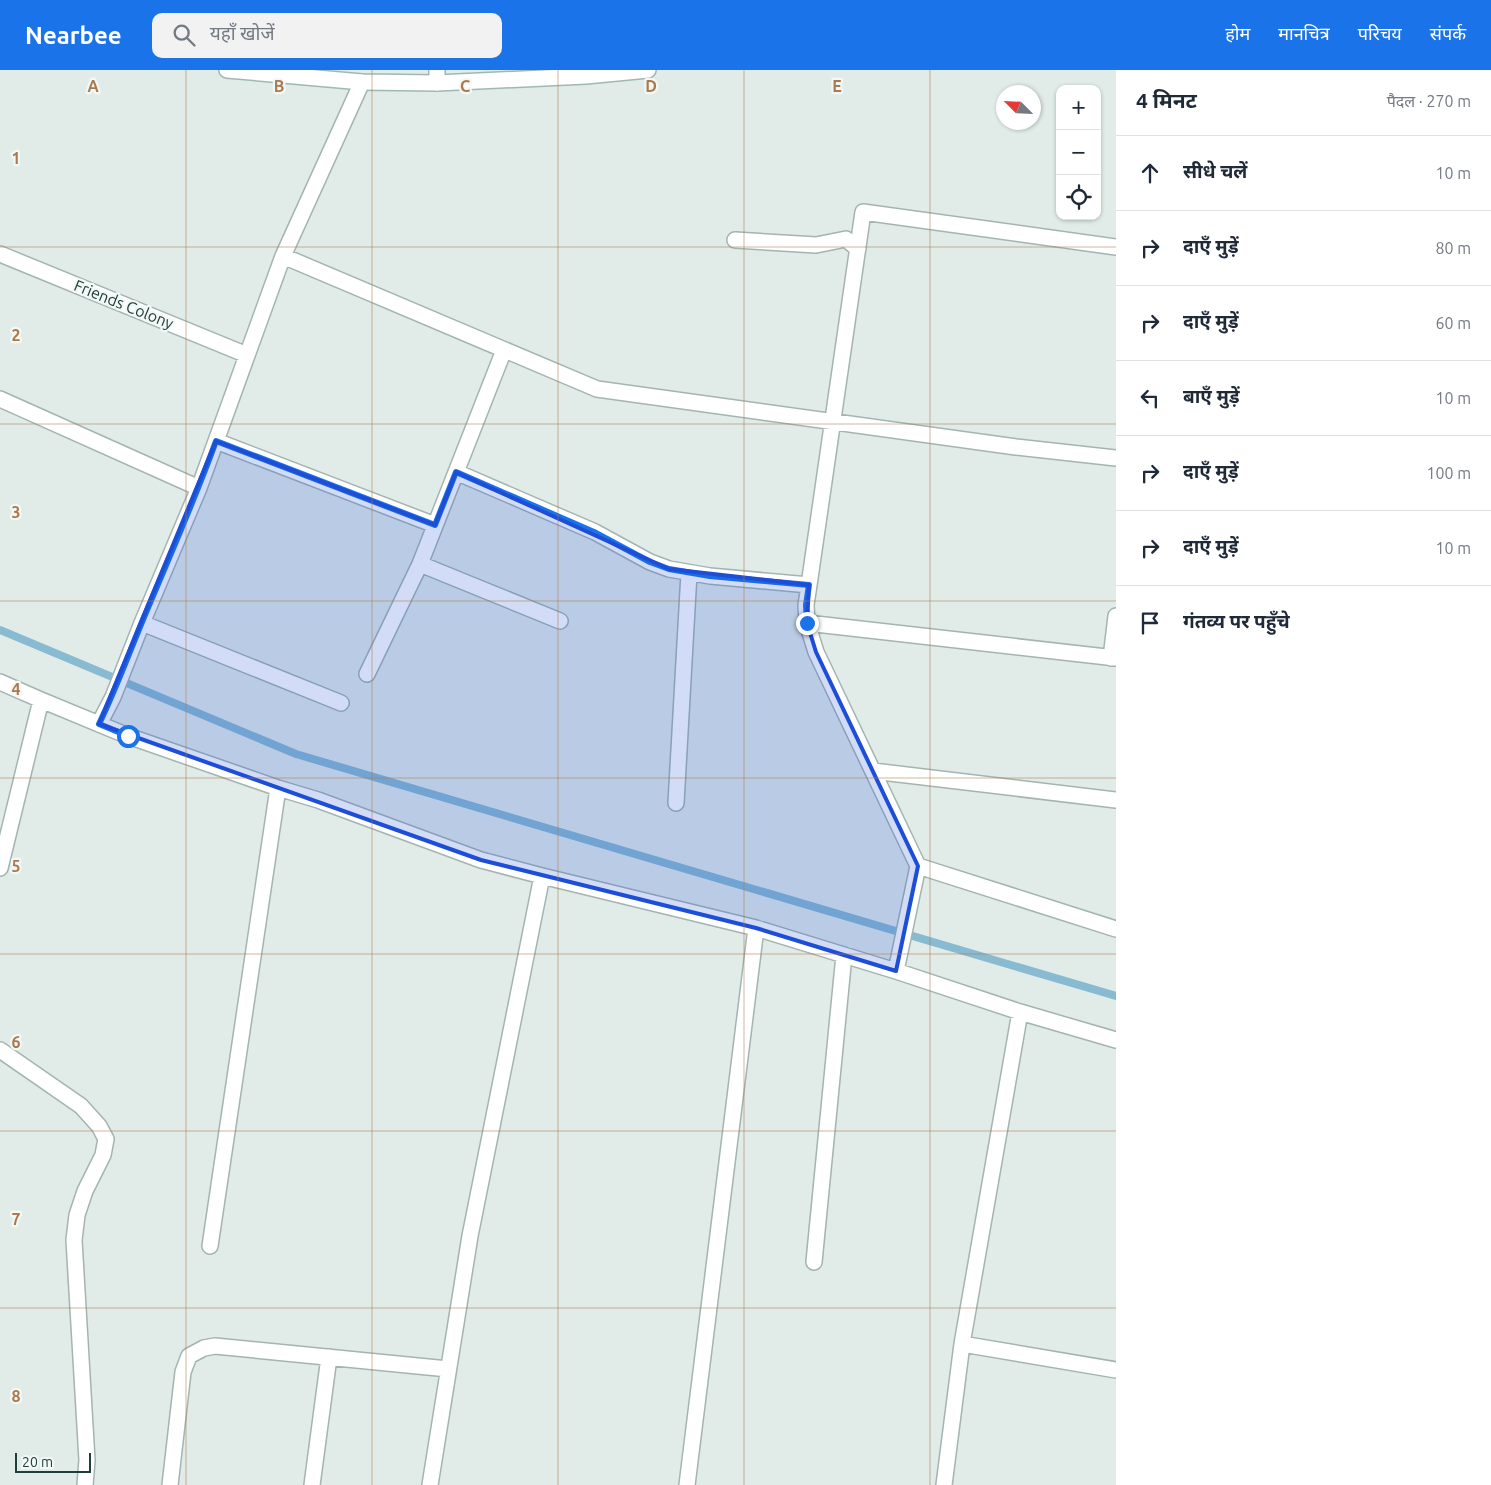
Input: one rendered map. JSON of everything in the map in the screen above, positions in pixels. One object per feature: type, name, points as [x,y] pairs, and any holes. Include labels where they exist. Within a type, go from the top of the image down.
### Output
[{"type":"street","points":[[227,70],[362,82],[437,76],[586,76],[648,70]]},
{"type":"street","points":[[99,724],[113,697],[199,488],[283,256],[362,82]]},
{"type":"street","points":[[896,971],[918,866],[816,652],[807,623],[806,605],[863,212],[1116,247]]},
{"type":"street","points":[[735,240],[816,245],[846,239],[858,249]]},
{"type":"street","name":"Friends Colony","points":[[0,254],[247,355]]},
{"type":"street","points":[[283,256],[597,389],[1016,447],[1116,458]]},
{"type":"street","points":[[367,674],[420,564],[504,350]]},
{"type":"street","points":[[0,399],[199,488]]},
{"type":"street","points":[[216,441],[435,525]]},
{"type":"street","points":[[456,472],[594,532],[650,562],[669,569],[689,573],[809,585]]},
{"type":"street","points":[[420,564],[560,620]]},
{"type":"street","points":[[676,803],[689,573]]},
{"type":"street","points":[[807,623],[1113,658],[1116,616]]},
{"type":"street","points":[[142,623],[341,703]]},
{"type":"street","points":[[0,682],[99,724],[278,788],[318,800],[480,860],[756,928],[1020,1012],[1116,1040]]},
{"type":"street","points":[[0,868],[41,700]]},
{"type":"street","points":[[873,771],[1116,800]]},
{"type":"street","points":[[210,1246],[278,788]]},
{"type":"street","points":[[918,866],[1116,928]]},
{"type":"street","points":[[430,1485],[470,1236],[542,876]]},
{"type":"street","points":[[687,1485],[756,928]]},
{"type":"street","points":[[814,1262],[844,955]]},
{"type":"street","points":[[944,1485],[962,1344],[1020,1012]]},
{"type":"street","points":[[0,1050],[81,1106],[99,1126],[106,1139],[103,1155],[85,1191],[77,1215],[74,1240],[87,1460],[85,1485]]},
{"type":"street","points":[[962,1344],[1116,1370]]},
{"type":"street","points":[[170,1485],[183,1372],[189,1356],[204,1348],[215,1346],[448,1369]]},
{"type":"street","points":[[312,1485],[329,1357]]},
{"type":"highlighted area","points":[[216,441],[435,525],[456,472],[669,569],[809,585],[807,623],[816,652],[918,866],[896,971],[756,928],[481,860],[99,724]]},
{"type":"waterway","points":[[0,630],[296,754],[1116,996]]},
{"type":"route","points":[[128,736],[99,724],[113,697],[199,488],[216,441],[435,525],[456,472],[594,532],[650,562],[669,569],[710,576],[809,585],[806,605],[807,623]]}]
